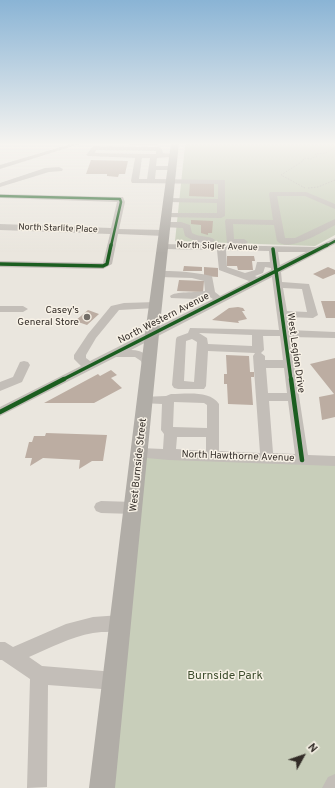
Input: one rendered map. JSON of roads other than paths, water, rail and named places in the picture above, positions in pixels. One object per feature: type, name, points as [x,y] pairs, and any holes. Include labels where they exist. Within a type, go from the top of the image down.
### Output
[{"type":"main road","name":"West Burnside Street","points":[[102,788],[170,181]]},
{"type":"street","points":[[0,185],[17,180]]},
{"type":"street","points":[[135,180],[135,181],[222,182],[221,216],[166,216]]},
{"type":"street","name":"West Legion Drive","points":[[302,460],[276,268],[280,245],[273,194],[306,194],[335,207]]},
{"type":"street","points":[[0,196],[120,199],[115,231],[107,264],[103,266],[0,264]]},
{"type":"street","points":[[166,216],[185,204],[221,201]]},
{"type":"street","points":[[184,216],[185,204]]},
{"type":"street","points":[[166,216],[187,227],[188,234],[196,239],[212,240],[217,247],[222,268],[229,272],[248,276],[257,281]]},
{"type":"street","name":"North Starlite Place","points":[[0,228],[115,231],[166,216]]},
{"type":"street","points":[[278,223],[229,222],[230,241],[264,242],[280,245],[297,241],[335,222]]},
{"type":"street","name":"North Western Avenue","points":[[0,412],[257,281],[276,268],[335,242]]},
{"type":"street","name":"North Sigler Avenue","points":[[163,246],[217,247],[280,245],[318,250]]},
{"type":"street","points":[[248,276],[260,271],[260,264],[276,268]]},
{"type":"street","points":[[160,274],[194,274],[201,278],[210,278],[210,293]]},
{"type":"street","points":[[278,285],[306,286],[313,315],[282,314]]},
{"type":"street","points":[[175,296],[196,296],[210,293],[220,300]]},
{"type":"street","points":[[149,368],[147,360],[142,355],[135,353],[127,353],[93,364],[80,359],[80,355],[112,310],[124,306],[156,305]]},
{"type":"street","points":[[1,311],[23,310]]},
{"type":"street","points":[[178,385],[181,339],[194,332],[335,335]]},
{"type":"street","points":[[194,332],[203,340],[200,386],[178,385],[172,390],[167,430],[171,432],[213,433]]},
{"type":"street","points":[[234,332],[234,349]]},
{"type":"street","points":[[257,333],[263,397],[266,458]]},
{"type":"street","points":[[203,347],[258,350]]},
{"type":"street","points":[[260,364],[289,364]]},
{"type":"street","points":[[0,387],[18,379],[24,365]]},
{"type":"street","points":[[263,397],[293,397]]},
{"type":"street","points":[[146,400],[207,399],[213,404],[212,456]]},
{"type":"street","points":[[169,455],[171,432]]},
{"type":"street","name":"North Hawthorne Avenue","points":[[140,454],[335,461]]},
{"type":"street","points":[[101,507],[134,508]]},
{"type":"street","points":[[6,653],[66,632],[94,625],[121,623]]},
{"type":"street","points":[[6,653],[39,675],[115,681]]},
{"type":"street","points":[[39,675],[39,788]]},
{"type":"street","points":[[332,788],[335,784]]},
{"type":"place","name":"Casey's General Store","points":[[87,317]]},
{"type":"park label","name":"Burnside Park","points":[[225,677]]}]
